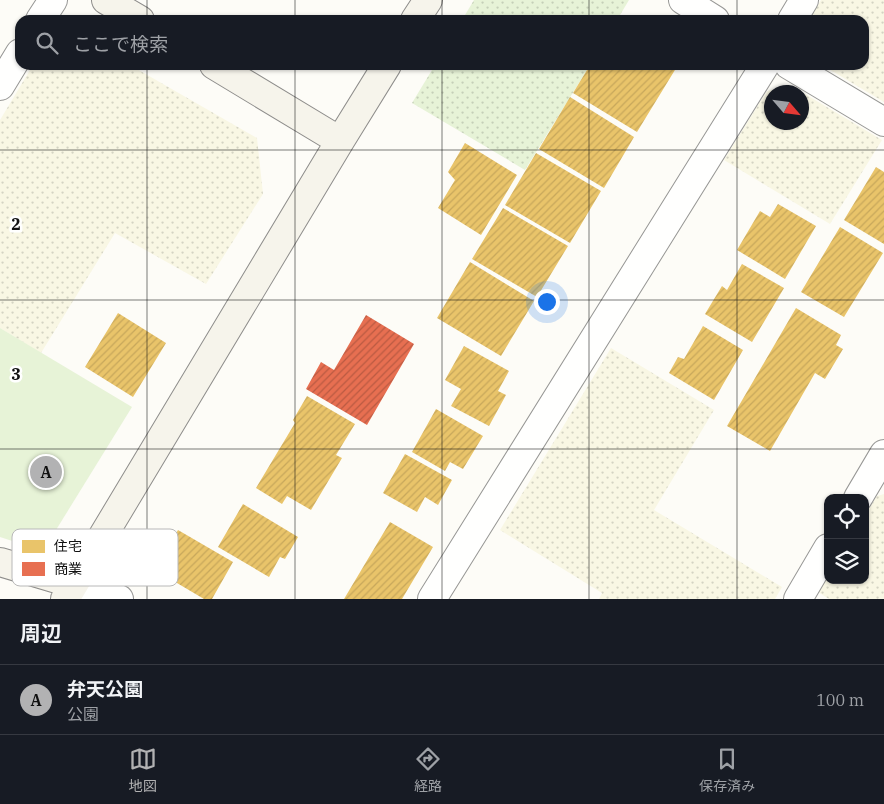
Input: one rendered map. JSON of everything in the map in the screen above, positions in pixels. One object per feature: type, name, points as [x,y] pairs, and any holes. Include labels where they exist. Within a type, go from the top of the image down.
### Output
[{"type":"street","points":[[43,15],[53,0]]},
{"type":"street","points":[[106,0],[132,15]]},
{"type":"street","points":[[418,15],[428,0]]},
{"type":"street","points":[[683,0],[707,15]]},
{"type":"street","points":[[795,15],[804,0]]},
{"type":"street","points":[[0,86],[15,61]]},
{"type":"street","points":[[222,70],[340,141]]},
{"type":"street","points":[[108,529],[384,70]]},
{"type":"street","points":[[432,599],[762,70]]},
{"type":"street","points":[[796,70],[884,122]]},
{"type":"street","points":[[860,494],[883,457]]},
{"type":"street","points":[[798,599],[824,555]]},
{"type":"street","points":[[0,562],[12,567]]},
{"type":"street","points":[[56,586],[70,592],[119,599]]},
{"type":"shaded area","points":[[821,0],[884,0],[884,102],[830,70],[869,70],[869,15],[812,15]]},
{"type":"shaded area","points":[[30,70],[139,70],[257,138],[263,194],[206,284],[115,233],[41,353],[0,328],[0,120]]},
{"type":"shaded area","points":[[764,96],[764,130],[809,130],[809,96],[882,140],[830,224],[724,160]]},
{"type":"shaded area","points":[[611,348],[714,410],[654,510],[782,587],[775,599],[599,599],[602,593],[500,530]]},
{"type":"shaded area","points":[[884,494],[884,599],[829,599],[818,592],[824,582],[824,584],[869,584],[869,509],[877,496]]},
{"type":"green space","points":[[474,0],[629,0],[620,15],[465,15]]},
{"type":"green space","points":[[432,70],[587,70],[525,170],[412,103]]},
{"type":"green space","points":[[0,328],[132,407],[57,529],[12,529],[12,541],[0,537]]},
{"type":"building: 住宅","points":[[587,70],[675,70],[637,132],[573,93]]},
{"type":"building: 住宅","points":[[570,97],[634,137],[604,188],[539,149]]},
{"type":"building: 住宅","points":[[465,143],[517,175],[481,235],[438,208],[455,180],[448,172]]},
{"type":"building: 住宅","points":[[536,153],[601,191],[570,243],[505,205]]},
{"type":"building: 住宅","points":[[876,167],[884,172],[884,244],[844,220]]},
{"type":"building: 住宅","points":[[778,204],[816,226],[785,279],[737,250],[760,211],[770,217]]},
{"type":"building: 住宅","points":[[503,208],[568,246],[537,297],[472,259]]},
{"type":"building: 住宅","points":[[840,227],[883,253],[844,317],[801,292]]},
{"type":"building: 住宅","points":[[470,262],[534,301],[501,356],[437,318]]},
{"type":"building: 住宅","points":[[742,264],[784,288],[752,342],[705,314],[722,286],[727,290]]},
{"type":"building: 住宅","points":[[796,308],[841,335],[836,345],[843,349],[825,379],[815,373],[770,451],[727,426]]},
{"type":"building: 住宅","points":[[118,313],[166,343],[133,397],[85,367]]},
{"type":"building: 住宅","points":[[703,326],[743,350],[714,400],[669,373],[678,357],[684,359]]},
{"type":"building: 住宅","points":[[464,346],[509,371],[498,391],[506,395],[489,426],[451,406],[461,389],[445,380]]},
{"type":"building: 住宅","points":[[307,396],[355,424],[336,455],[342,458],[311,510],[287,496],[282,504],[256,488],[295,423],[293,420]]},
{"type":"building: 住宅","points":[[436,409],[483,436],[463,469],[450,462],[445,471],[412,452]]},
{"type":"building: 住宅","points":[[405,454],[452,480],[438,505],[425,497],[417,512],[383,493]]},
{"type":"building: 住宅","points":[[243,504],[298,537],[285,559],[280,557],[269,577],[218,547]]},
{"type":"building: 住宅","points":[[390,522],[433,547],[402,599],[344,599]]},
{"type":"building: 住宅","points":[[178,530],[233,562],[212,599],[204,599],[178,584]]},
{"type":"building: 商業","points":[[366,315],[414,344],[367,425],[306,389],[321,362],[334,370]]},
{"type":"place","name":"弁天公園","points":[[46,472]]}]
